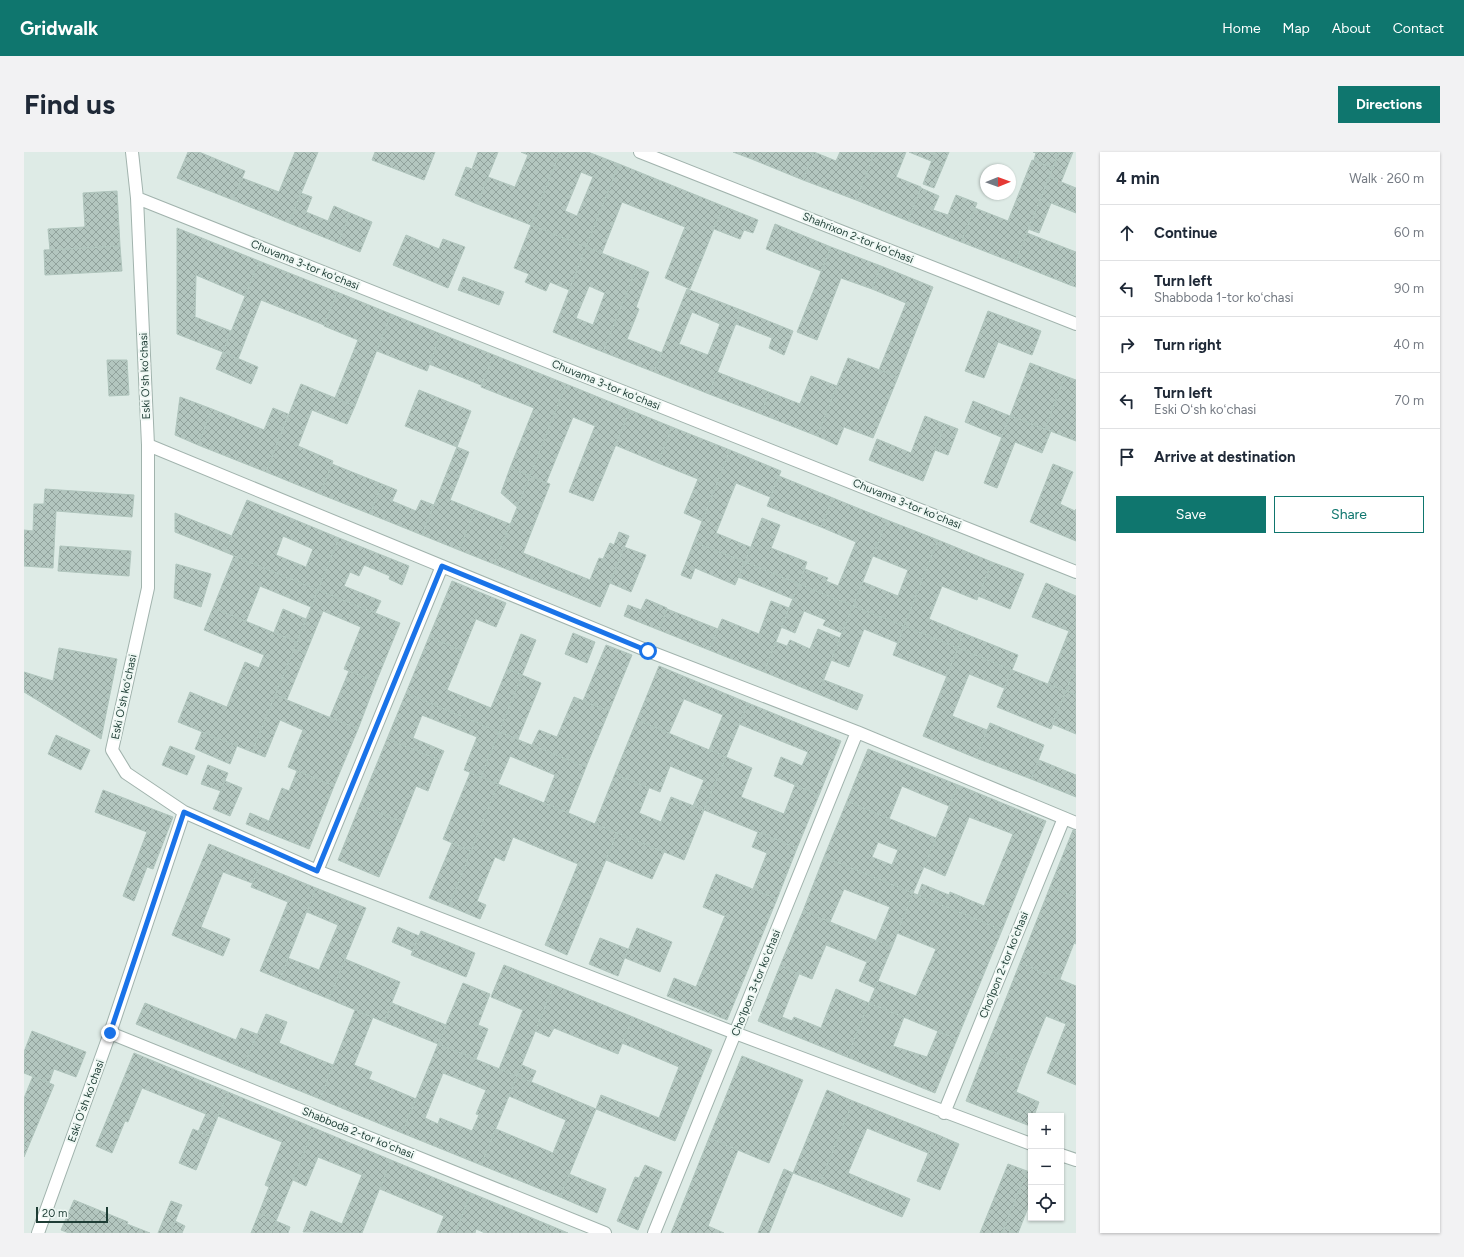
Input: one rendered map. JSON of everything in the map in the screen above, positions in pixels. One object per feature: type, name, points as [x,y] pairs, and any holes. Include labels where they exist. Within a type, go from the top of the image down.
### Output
[{"type":"street","name":"Eski Oʻsh koʻchasi","points":[[38,1233],[110,1033],[184,812],[126,773],[112,750],[148,588],[148,445],[137,198],[132,152]]},
{"type":"street","name":"Shahrixon 2-tor koʻchasi","points":[[640,152],[1076,324]]},
{"type":"street","name":"Chuvama 3-tor koʻchasi","points":[[137,198],[1076,572]]},
{"type":"street","points":[[148,445],[648,651],[857,732],[1076,822]]},
{"type":"street","points":[[317,871],[442,566]]},
{"type":"street","name":"Cho‘lpon 3-tor koʻchasi","points":[[654,1233],[857,732]]},
{"type":"street","points":[[184,812],[317,871],[944,1113],[1028,1143]]},
{"type":"street","name":"Cho‘lpon 2-tor koʻchasi","points":[[944,1113],[1064,818]]},
{"type":"street","name":"Shabboda 2-tor koʻchasi","points":[[110,1033],[605,1233]]},
{"type":"street","points":[[1064,1156],[1076,1160]]},
{"type":"building","points":[[188,152],[199,152],[245,171],[233,200],[177,178]]},
{"type":"building","points":[[295,152],[318,152],[289,223],[233,200],[242,178],[279,192]]},
{"type":"building","points":[[375,152],[435,152],[424,180],[372,160]]},
{"type":"building","points":[[478,152],[498,152],[477,204],[455,195],[466,167],[472,169]]},
{"type":"building","points":[[521,152],[560,152],[531,225],[477,204],[488,177],[515,187],[528,155]]},
{"type":"building","points":[[560,152],[588,152],[619,164],[586,247],[531,225]],"holes":[[[581,172],[593,177],[577,216],[565,211]]]},
{"type":"building","points":[[733,152],[752,152],[749,158]]},
{"type":"building","points":[[752,152],[814,152],[803,180],[749,158]]},
{"type":"building","points":[[814,152],[836,161],[840,152],[875,152],[856,200],[803,180]]},
{"type":"building","points":[[875,152],[906,152],[896,177],[921,187],[908,221],[856,200]]},
{"type":"building","points":[[909,152],[935,152],[931,161]]},
{"type":"building","points":[[935,152],[949,152],[934,188],[923,184]]},
{"type":"building","points":[[1033,152],[1059,152],[1053,168],[1034,160],[1036,153]]},
{"type":"building","points":[[1059,152],[1073,152],[1061,182],[1049,177]]},
{"type":"building","points":[[1032,160],[1053,168],[1015,263],[961,242],[975,208],[1008,221]]},
{"type":"building","points":[[619,164],[723,206],[690,289],[665,278],[685,227],[622,202],[602,253],[586,247]]},
{"type":"building","points":[[1049,177],[1076,188],[1076,213],[1051,203],[1039,233],[1028,229]]},
{"type":"building","points":[[921,188],[939,196],[933,210],[948,215],[956,195],[977,203],[961,242],[908,221]]},
{"type":"building","points":[[117,191],[120,246],[50,250],[48,229],[85,227],[83,193]]},
{"type":"building","points":[[301,193],[312,197],[306,212],[328,221],[334,206],[350,213],[338,243],[289,223]]},
{"type":"building","points":[[723,206],[758,220],[753,233],[744,230],[740,239],[714,229]]},
{"type":"building","points":[[350,213],[372,222],[360,252],[338,243]]},
{"type":"building","points":[[775,224],[831,247],[821,271],[766,249]]},
{"type":"building","points":[[531,225],[586,247],[569,290],[550,282],[546,291],[525,282],[529,274],[514,268]]},
{"type":"building","points":[[177,228],[259,261],[245,296],[196,275],[195,317],[231,331],[223,352],[177,334]]},
{"type":"building","points":[[1027,233],[1076,252],[1076,270],[1070,285],[1015,263]]},
{"type":"building","points":[[406,235],[439,249],[443,239],[465,247],[448,288],[393,265]]},
{"type":"building","points":[[120,246],[122,271],[45,275],[44,250]]},
{"type":"building","points":[[586,247],[637,267],[603,352],[553,332]],"holes":[[[589,286],[605,293],[593,325],[576,318]]]},
{"type":"building","points":[[831,247],[881,266],[872,289],[841,278],[817,340],[797,332]]},
{"type":"building","points":[[259,261],[337,292],[324,325],[261,300],[238,359],[223,352]]},
{"type":"building","points":[[881,266],[933,287],[898,377],[879,370],[906,303],[872,289]]},
{"type":"building","points":[[637,267],[649,272],[636,307],[639,309],[627,339],[662,353],[654,372],[603,352]]},
{"type":"building","points":[[1076,270],[1076,287],[1070,285]]},
{"type":"building","points":[[463,277],[504,292],[499,305],[458,290]]},
{"type":"building","points":[[687,289],[741,310],[709,394],[654,372]],"holes":[[[692,312],[720,324],[708,355],[679,344]]]},
{"type":"building","points":[[337,292],[391,314],[355,406],[335,398],[358,340],[324,326]]},
{"type":"building","points":[[741,310],[793,331],[784,355],[769,348],[772,338],[736,324]]},
{"type":"building","points":[[988,311],[1041,331],[1032,355],[998,342],[984,378],[965,371]]},
{"type":"building","points":[[391,314],[441,334],[427,371],[377,351]]},
{"type":"building","points":[[441,334],[494,355],[481,385],[429,364]]},
{"type":"building","points":[[223,352],[258,367],[251,384],[216,369]]},
{"type":"building","points":[[494,355],[566,384],[530,476],[510,468],[534,408],[481,387]]},
{"type":"building","points":[[848,358],[898,377],[873,438],[844,427],[837,445],[817,436]]},
{"type":"building","points":[[107,360],[127,360],[129,395],[109,396]]},
{"type":"building","points":[[1030,363],[1065,376],[1045,429],[1010,416]]},
{"type":"building","points":[[717,372],[769,392],[761,414],[709,394]]},
{"type":"building","points":[[811,376],[837,386],[817,436],[761,414],[769,392],[800,404]]},
{"type":"building","points":[[1065,376],[1076,380],[1076,441],[1045,429]]},
{"type":"building","points":[[301,384],[355,406],[347,424],[312,410],[298,446],[333,461],[320,494],[266,472]]},
{"type":"building","points":[[566,384],[630,410],[593,501],[569,492],[595,426],[573,417],[546,483],[530,476]]},
{"type":"building","points":[[419,390],[471,411],[457,447],[405,426]]},
{"type":"building","points":[[180,397],[212,409],[198,445],[175,435]]},
{"type":"building","points":[[973,401],[1010,416],[1001,437],[965,422]]},
{"type":"building","points":[[273,408],[288,414],[266,472],[198,445],[212,409],[264,430]]},
{"type":"building","points":[[630,410],[672,427],[658,463],[615,445]]},
{"type":"building","points":[[925,416],[945,424],[923,481],[869,460],[877,439],[911,453]]},
{"type":"building","points":[[1010,416],[1051,431],[1042,453],[1015,442],[997,488],[984,483]]},
{"type":"building","points":[[945,424],[958,429],[948,455],[935,450]]},
{"type":"building","points":[[672,427],[730,450],[702,521],[684,513],[698,479],[658,463]]},
{"type":"building","points":[[457,447],[469,452],[450,500],[475,510],[459,550],[422,535]]},
{"type":"building","points":[[730,450],[781,471],[770,497],[736,483],[716,533],[750,547],[745,562],[694,542]]},
{"type":"building","points":[[332,464],[382,484],[370,514],[320,494]]},
{"type":"building","points":[[1053,464],[1073,472],[1060,504],[1075,511],[1076,509],[1076,541],[1030,522]]},
{"type":"building","points":[[510,468],[530,476],[517,507],[501,493]]},
{"type":"building","points":[[530,476],[550,484],[523,553],[590,580],[599,558],[603,559],[610,543],[614,545],[619,532],[629,536],[600,607],[494,564]]},
{"type":"building","points":[[779,476],[833,498],[821,527],[767,506]]},
{"type":"building","points":[[382,484],[397,490],[392,501],[416,511],[421,500],[434,505],[422,535],[370,514]]},
{"type":"building","points":[[45,489],[134,495],[132,517],[56,511],[53,568],[24,566],[24,530],[33,531],[34,504],[44,504]]},
{"type":"building","points":[[833,498],[887,520],[853,606],[799,584],[805,569],[828,578],[826,581],[838,586],[856,542],[821,527]]},
{"type":"building","points":[[247,500],[339,538],[318,590],[225,552]],"holes":[[[283,536],[313,549],[306,567],[276,555]]]},
{"type":"building","points":[[475,510],[510,524],[494,564],[459,550]]},
{"type":"building","points":[[175,513],[232,536],[225,552],[175,532]]},
{"type":"building","points":[[762,518],[780,525],[771,548],[807,562],[799,584],[745,562]]},
{"type":"building","points":[[887,520],[938,540],[904,626],[853,606],[863,582],[898,596],[908,570],[873,556]]},
{"type":"building","points":[[339,538],[409,566],[402,585],[389,579],[390,576],[364,565],[359,576],[350,572],[344,586],[381,601],[375,613],[318,590]]},
{"type":"building","points":[[938,540],[992,562],[977,600],[942,586],[929,619],[963,633],[958,648],[904,626]]},
{"type":"building","points":[[694,542],[745,562],[735,585],[695,568],[691,579],[681,575]]},
{"type":"building","points":[[60,546],[131,551],[129,576],[58,571]]},
{"type":"building","points":[[624,547],[646,555],[631,592],[610,583]]},
{"type":"building","points":[[234,556],[318,590],[311,607],[260,586],[246,621],[213,608]]},
{"type":"building","points":[[745,562],[799,584],[793,599],[738,577]]},
{"type":"building","points":[[992,562],[1024,574],[1010,609],[978,596]]},
{"type":"building","points":[[176,564],[211,574],[201,607],[174,598]]},
{"type":"building","points":[[452,581],[506,603],[496,627],[476,619],[463,651],[429,637]]},
{"type":"building","points":[[1046,583],[1076,596],[1076,665],[1066,691],[1048,684],[1069,631],[1032,617]]},
{"type":"building","points":[[799,584],[853,606],[842,633],[823,625],[826,620],[804,611],[795,633],[781,627]]},
{"type":"building","points":[[318,590],[400,623],[376,682],[344,669],[361,627],[323,611],[306,653],[294,649]]},
{"type":"building","points":[[646,599],[667,608],[659,630],[624,616],[628,605],[641,610]]},
{"type":"building","points":[[771,601],[789,608],[764,672],[709,650],[722,619],[759,634]]},
{"type":"building","points":[[853,606],[904,626],[898,643],[864,629],[849,667],[831,660]]},
{"type":"building","points":[[213,608],[297,642],[252,752],[178,722],[190,692],[227,707],[245,662],[259,668],[264,655],[204,630]]},
{"type":"building","points":[[283,609],[306,619],[297,642],[274,632]]},
{"type":"building","points":[[667,609],[718,629],[709,650],[659,630]]},
{"type":"building","points":[[904,626],[958,648],[946,676],[893,655]]},
{"type":"building","points":[[818,629],[840,638],[818,694],[764,672],[776,642],[787,646],[790,640],[810,649]]},
{"type":"building","points":[[573,633],[595,642],[587,663],[565,654]]},
{"type":"building","points":[[963,633],[1018,655],[1012,670],[958,648]]},
{"type":"building","points":[[521,634],[536,640],[522,675],[507,669]]},
{"type":"building","points":[[429,637],[463,651],[447,690],[491,708],[507,669],[522,675],[499,732],[406,693]]},
{"type":"building","points":[[606,645],[632,655],[609,711],[583,701]]},
{"type":"building","points":[[59,648],[117,659],[101,739],[24,692],[24,672],[53,681]]},
{"type":"building","points":[[958,648],[1012,670],[1004,688],[969,674],[952,716],[987,730],[976,758],[923,736]]},
{"type":"building","points":[[294,649],[306,653],[287,699],[275,695]]},
{"type":"building","points":[[1076,665],[1076,695],[1066,691]]},
{"type":"building","points":[[659,666],[748,703],[726,757],[709,750],[723,715],[684,699],[669,733],[637,720]]},
{"type":"building","points":[[1012,670],[1066,691],[1051,729],[997,707]]},
{"type":"building","points":[[349,671],[376,682],[358,729],[330,717]]},
{"type":"building","points":[[522,675],[541,683],[518,739],[499,732]]},
{"type":"building","points":[[824,680],[863,695],[857,710],[818,694]]},
{"type":"building","points":[[1066,691],[1076,695],[1076,734],[1052,724]]},
{"type":"building","points":[[406,693],[499,732],[481,777],[464,770],[477,737],[422,715],[413,738],[444,751],[440,760],[387,739]]},
{"type":"building","points":[[275,695],[358,729],[334,786],[288,767],[303,730],[280,720],[265,757],[252,752]]},
{"type":"building","points":[[574,697],[609,711],[586,767],[532,745],[539,730],[557,737]]},
{"type":"building","points":[[748,703],[841,741],[819,795],[774,776],[781,757],[802,766],[808,752],[739,724]]},
{"type":"building","points":[[637,720],[726,757],[704,810],[693,806],[704,780],[670,766],[660,792],[615,774]]},
{"type":"building","points":[[990,723],[1044,745],[1031,779],[976,758]]},
{"type":"building","points":[[202,732],[237,746],[230,764],[195,749]]},
{"type":"building","points":[[499,732],[586,767],[568,813],[544,803],[555,775],[510,756],[498,784],[481,777]]},
{"type":"building","points":[[56,735],[90,750],[81,770],[48,754]]},
{"type":"building","points":[[387,739],[440,760],[428,791],[416,786],[402,822],[360,805]]},
{"type":"building","points":[[170,746],[195,756],[187,775],[162,765]]},
{"type":"building","points":[[868,749],[958,785],[949,806],[902,786],[889,819],[847,801]]},
{"type":"building","points":[[726,757],[752,768],[741,797],[784,814],[795,785],[819,795],[797,848],[704,810]]},
{"type":"building","points":[[1039,760],[1076,775],[1076,797],[1031,779]]},
{"type":"building","points":[[208,765],[228,773],[221,791],[201,784]]},
{"type":"building","points":[[297,771],[334,786],[309,849],[246,824],[250,813],[269,821],[282,788],[289,791]]},
{"type":"building","points":[[470,773],[498,784],[471,851],[443,839]]},
{"type":"building","points":[[615,774],[649,788],[639,813],[661,822],[671,797],[704,810],[684,860],[595,824]]},
{"type":"building","points":[[225,781],[242,788],[230,816],[213,809]]},
{"type":"building","points":[[498,784],[617,833],[567,955],[545,945],[578,864],[513,837],[504,861],[495,857],[477,901],[486,905],[480,919],[449,906]]},
{"type":"building","points":[[958,785],[1046,821],[1002,930],[918,895],[922,884],[949,895],[950,892],[984,906],[1013,834],[969,817],[945,876],[924,867]]},
{"type":"building","points":[[103,790],[173,817],[153,869],[147,867],[134,901],[123,896],[147,832],[95,812]]},
{"type":"building","points":[[847,801],[936,838],[913,893],[824,857]],"holes":[[[878,842],[898,850],[892,865],[872,857]]]},
{"type":"building","points":[[360,805],[402,822],[379,877],[338,860]]},
{"type":"building","points":[[1073,830],[1076,831],[1076,897],[1050,887]]},
{"type":"building","points":[[758,832],[797,848],[777,899],[753,889],[767,853],[752,847]]},
{"type":"building","points":[[617,833],[664,852],[652,879],[606,860]]},
{"type":"building","points":[[452,843],[471,851],[449,906],[429,898]]},
{"type":"building","points":[[209,844],[260,865],[252,883],[223,872],[201,927],[230,939],[223,956],[172,935]]},
{"type":"building","points":[[824,857],[913,893],[892,947],[876,941],[890,907],[844,889],[830,922],[803,911]]},
{"type":"building","points":[[260,865],[316,888],[280,979],[260,971],[288,902],[251,887]]},
{"type":"building","points":[[716,874],[777,899],[727,1020],[667,996],[674,978],[696,987],[725,916],[703,907]]},
{"type":"building","points":[[1050,887],[1076,897],[1076,944],[1074,943],[1060,979],[1020,963]]},
{"type":"building","points":[[316,888],[366,908],[329,999],[280,979],[288,958],[319,970],[338,925],[307,912]]},
{"type":"building","points":[[913,893],[1002,930],[957,1039],[869,1003],[878,981],[916,996],[936,949],[897,933]]},
{"type":"building","points":[[803,911],[892,947],[875,988],[859,981],[867,962],[826,945],[812,979],[780,966]]},
{"type":"building","points":[[398,927],[419,936],[413,951],[392,942]]},
{"type":"building","points":[[637,928],[672,942],[660,972],[625,958]]},
{"type":"building","points":[[421,931],[475,953],[466,977],[411,955]]},
{"type":"building","points":[[600,938],[628,949],[618,976],[589,964]]},
{"type":"building","points":[[345,959],[400,982],[384,1022],[329,999]]},
{"type":"building","points":[[1020,963],[1076,986],[1076,1085],[1047,1073],[1066,1024],[1046,1016],[1026,1065],[986,1049]]},
{"type":"building","points":[[504,965],[554,985],[517,1076],[499,1069],[523,1010],[491,997]]},
{"type":"building","points":[[780,966],[799,974],[782,1017],[792,1021],[794,1017],[821,1028],[836,989],[869,1003],[847,1057],[758,1021]]},
{"type":"building","points":[[463,983],[490,994],[478,1025],[488,1029],[476,1059],[438,1044]]},
{"type":"building","points":[[554,985],[633,1017],[618,1054],[554,1028],[549,1037],[535,1031]]},
{"type":"building","points":[[145,1003],[236,1040],[241,1028],[257,1034],[243,1068],[136,1024]]},
{"type":"building","points":[[392,1003],[446,1025],[438,1044],[384,1022]]},
{"type":"building","points":[[869,1003],[904,1017],[893,1046],[927,1057],[938,1031],[957,1039],[935,1093],[847,1057]]},
{"type":"building","points":[[355,1010],[373,1017],[354,1065],[372,1072],[369,1079],[416,1099],[402,1133],[320,1099]]},
{"type":"building","points":[[266,1014],[287,1022],[279,1043],[333,1065],[320,1099],[243,1068]]},
{"type":"building","points":[[633,1017],[712,1050],[675,1141],[596,1109],[601,1095],[659,1118],[679,1067],[622,1043]]},
{"type":"building","points":[[32,1031],[86,1052],[76,1077],[54,1069],[49,1083],[24,1073],[24,1052]]},
{"type":"building","points":[[438,1044],[517,1076],[481,1165],[402,1133]],"holes":[[[443,1073],[486,1090],[476,1114],[479,1115],[472,1131],[440,1118],[438,1124],[425,1118]]]},
{"type":"building","points":[[986,1049],[1026,1065],[1016,1092],[1039,1102],[1035,1113],[1028,1113],[1028,1125],[966,1101]]},
{"type":"building","points":[[134,1053],[228,1092],[210,1136],[198,1132],[206,1114],[142,1088],[128,1122],[125,1121],[112,1153],[96,1146]]},
{"type":"building","points":[[742,1056],[803,1080],[769,1163],[709,1138]]},
{"type":"building","points":[[522,1065],[536,1071],[531,1082],[517,1076]]},
{"type":"building","points":[[33,1076],[54,1085],[29,1145],[24,1143],[24,1098]]},
{"type":"building","points":[[517,1076],[596,1109],[560,1197],[481,1165],[496,1129],[553,1153],[566,1120],[509,1096]]},
{"type":"building","points":[[827,1090],[853,1101],[820,1183],[793,1173]]},
{"type":"building","points":[[228,1092],[314,1128],[276,1221],[259,1213],[269,1187],[265,1185],[282,1142],[218,1116]]},
{"type":"building","points":[[853,1101],[936,1134],[928,1153],[867,1128],[848,1173],[910,1199],[902,1217],[820,1183]]},
{"type":"building","points":[[314,1128],[391,1160],[362,1233],[303,1232],[311,1211],[342,1224],[362,1175],[318,1157],[306,1186],[293,1180]]},
{"type":"building","points":[[193,1129],[210,1136],[196,1170],[179,1163]]},
{"type":"building","points":[[936,1134],[959,1144],[940,1190],[917,1181]]},
{"type":"building","points":[[709,1138],[738,1150],[708,1226],[724,1233],[671,1233]]},
{"type":"building","points":[[24,1143],[29,1145],[24,1157]]},
{"type":"building","points":[[391,1160],[471,1193],[455,1233],[437,1233],[444,1216],[380,1189]]},
{"type":"building","points":[[1008,1164],[1027,1171],[1002,1233],[980,1233]]},
{"type":"building","points":[[645,1165],[662,1172],[638,1230],[617,1221],[635,1177],[639,1178]]},
{"type":"building","points":[[784,1169],[793,1173],[769,1233],[758,1233]]},
{"type":"building","points":[[1027,1171],[1028,1208],[1018,1233],[1004,1228]]},
{"type":"building","points":[[569,1174],[606,1189],[597,1213],[560,1197]]},
{"type":"building","points":[[471,1193],[549,1225],[545,1233],[485,1233],[476,1229],[475,1233],[455,1233]]},
{"type":"building","points":[[74,1200],[128,1222],[127,1224],[150,1233],[69,1233],[61,1230]]},
{"type":"building","points":[[171,1201],[182,1205],[170,1233],[158,1233]]},
{"type":"building","points":[[259,1213],[276,1221],[271,1233],[251,1233]]},
{"type":"building","points":[[175,1221],[185,1226],[182,1233],[170,1233]]},
{"type":"building","points":[[276,1221],[290,1227],[288,1233],[271,1233]]},
{"type":"building","points":[[549,1225],[568,1233],[545,1233]]},
{"type":"building","points":[[1004,1228],[1016,1233],[1002,1233]]},
{"type":"route","points":[[110,1033],[184,812],[317,871],[442,566],[648,651]]}]
